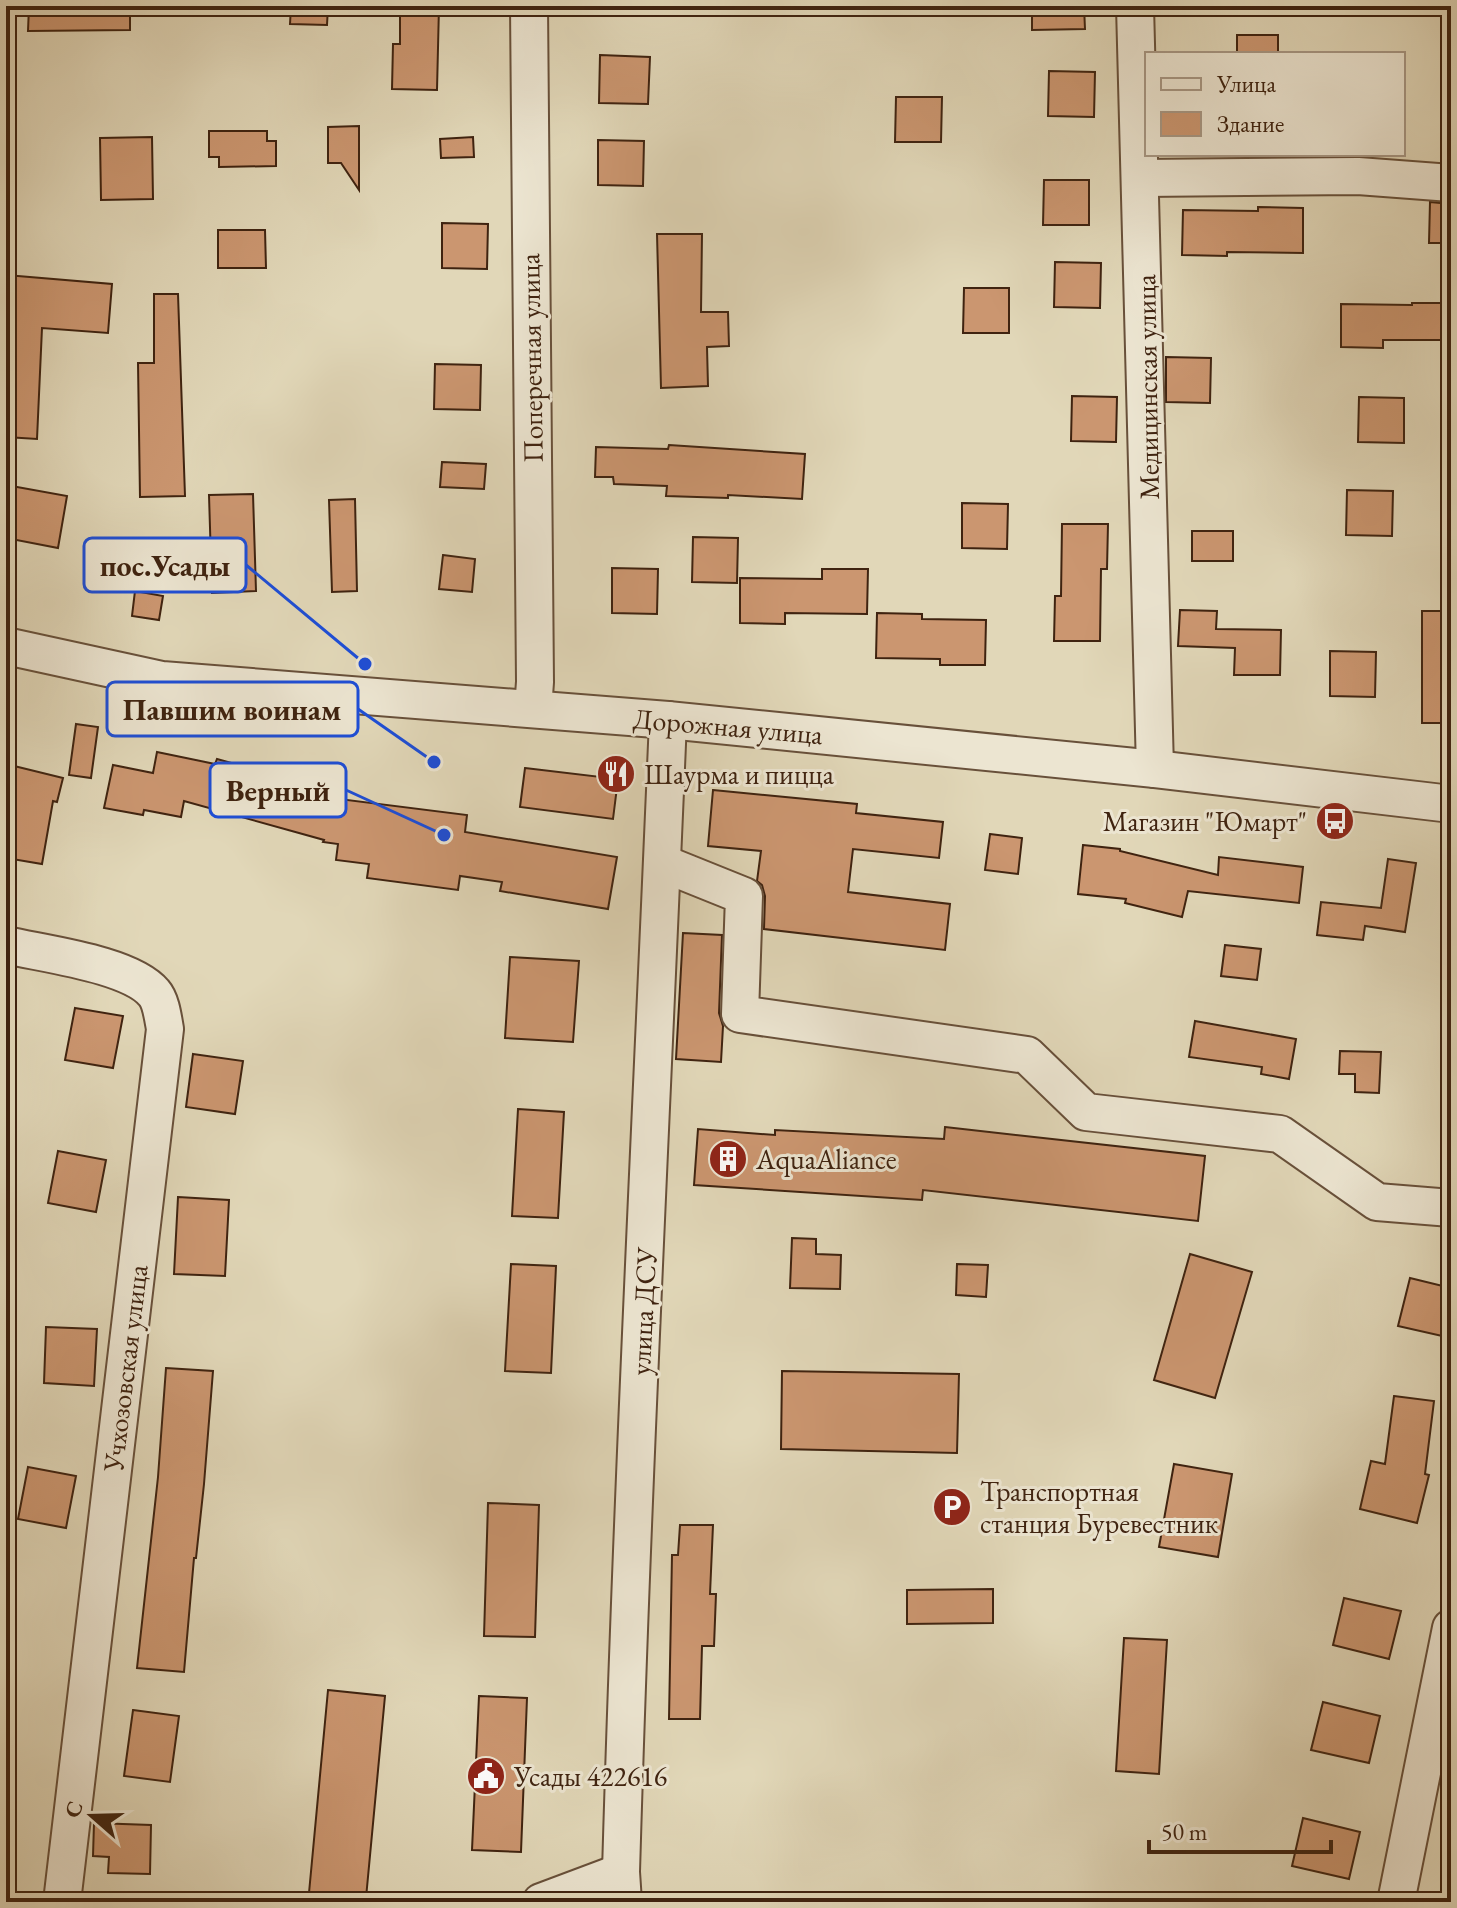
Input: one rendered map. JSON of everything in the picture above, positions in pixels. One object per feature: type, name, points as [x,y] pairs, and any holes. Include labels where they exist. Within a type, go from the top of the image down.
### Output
[{"type":"street","name":"Поперечная улица","points":[[529,6],[533,709]]},
{"type":"street","name":"Медицинская улица","points":[[1135,6],[1142,178],[1155,769]]},
{"type":"street","points":[[1142,178],[1358,176],[1451,183]]},
{"type":"street","name":"Дорожная улица","points":[[6,646],[162,680],[668,720],[1155,769],[1451,804]]},
{"type":"street","name":"улица ДСУ","points":[[622,1887],[632,1500],[668,720]]},
{"type":"street","points":[[662,863],[744,896],[740,1014],[1027,1055],[1086,1112],[1280,1134],[1377,1202],[1451,1208]]},
{"type":"street","name":"Учхозовская улица","points":[[6,945],[117,970],[140,980],[157,995],[165,1029],[62,1902]]},
{"type":"street","points":[[1396,1902],[1451,1628]]},
{"type":"street","points":[[541,1902],[622,1887]]},
{"type":"building","points":[[29,6],[130,6],[130,30],[28,31]]},
{"type":"building","points":[[291,6],[328,6],[327,25],[290,24]]},
{"type":"building","points":[[400,6],[439,6],[437,90],[392,89],[393,44],[400,44]]},
{"type":"building","points":[[1032,6],[1084,6],[1085,29],[1032,30]]},
{"type":"building","points":[[1237,35],[1278,35],[1278,52],[1237,52]]},
{"type":"building","points":[[600,55],[650,57],[648,104],[599,103]]},
{"type":"building","points":[[1049,71],[1095,72],[1094,117],[1048,116]]},
{"type":"building","points":[[896,97],[942,97],[941,142],[895,142]]},
{"type":"building","points":[[359,126],[359,190],[341,163],[328,163],[328,127]]},
{"type":"building","points":[[209,131],[267,131],[267,141],[276,141],[276,166],[219,167],[219,157],[209,157]]},
{"type":"building","points":[[152,137],[153,199],[101,200],[100,138]]},
{"type":"building","points":[[473,137],[474,157],[441,158],[440,139]]},
{"type":"building","points":[[598,140],[644,141],[643,186],[598,185]]},
{"type":"building","points":[[1044,180],[1089,180],[1089,225],[1043,225]]},
{"type":"building","points":[[1430,202],[1451,204],[1451,243],[1429,243]]},
{"type":"building","points":[[1258,207],[1303,208],[1303,253],[1182,255],[1183,210],[1258,211]]},
{"type":"building","points":[[442,223],[488,224],[487,269],[442,268]]},
{"type":"building","points":[[218,230],[265,230],[266,268],[218,268]]},
{"type":"building","points":[[657,234],[702,234],[701,312],[728,312],[729,346],[707,347],[708,386],[661,388]]},
{"type":"building","points":[[1055,262],[1101,263],[1100,308],[1054,307]]},
{"type":"building","points":[[6,275],[112,284],[108,333],[42,328],[37,439],[6,437]]},
{"type":"building","points":[[964,288],[1009,288],[1009,333],[963,333]]},
{"type":"building","points":[[154,294],[178,294],[185,496],[140,497],[138,363],[154,363]]},
{"type":"building","points":[[1446,303],[1446,340],[1383,340],[1383,348],[1341,347],[1341,304]]},
{"type":"building","points":[[1166,357],[1211,358],[1210,403],[1166,402]]},
{"type":"building","points":[[435,364],[481,365],[480,410],[434,409]]},
{"type":"building","points":[[1072,396],[1117,397],[1116,442],[1071,441]]},
{"type":"building","points":[[1359,397],[1404,398],[1404,443],[1358,442]]},
{"type":"building","points":[[669,445],[805,454],[802,499],[666,496],[667,486],[614,484],[613,477],[595,477],[596,447],[668,449]]},
{"type":"building","points":[[442,462],[486,464],[484,489],[440,487]]},
{"type":"building","points":[[6,485],[67,496],[58,548],[6,538]]},
{"type":"building","points":[[1347,490],[1393,491],[1392,536],[1346,535]]},
{"type":"building","points":[[253,494],[256,591],[212,593],[209,495]]},
{"type":"building","points":[[355,499],[357,591],[332,592],[329,500]]},
{"type":"building","points":[[962,503],[1008,504],[1007,549],[962,548]]},
{"type":"building","points":[[1062,524],[1108,524],[1107,569],[1101,569],[1100,641],[1054,641],[1055,596],[1061,596]]},
{"type":"building","points":[[1192,531],[1233,531],[1233,561],[1192,561]]},
{"type":"building","points":[[693,537],[738,538],[737,583],[692,582]]},
{"type":"building","points":[[443,555],[475,559],[472,592],[439,589]]},
{"type":"building","points":[[612,568],[658,569],[657,614],[612,613]]},
{"type":"building","points":[[822,569],[868,569],[867,614],[785,613],[785,624],[740,623],[740,578],[822,579]]},
{"type":"building","points":[[135,591],[163,596],[159,620],[132,616]]},
{"type":"building","points":[[1180,610],[1217,611],[1216,629],[1281,630],[1280,675],[1234,675],[1235,648],[1178,646]]},
{"type":"building","points":[[1422,611],[1451,611],[1451,723],[1422,723]]},
{"type":"building","points":[[877,613],[922,614],[922,619],[986,620],[985,665],[940,665],[940,659],[876,658]]},
{"type":"building","points":[[1330,651],[1376,652],[1375,697],[1330,696]]},
{"type":"building","points":[[76,724],[98,727],[91,778],[69,775]]},
{"type":"building","points":[[157,752],[215,764],[217,759],[318,787],[315,796],[467,815],[465,832],[617,857],[608,909],[500,891],[502,882],[460,876],[458,890],[367,878],[369,864],[336,860],[338,844],[184,801],[181,817],[144,810],[143,815],[104,808],[113,765],[153,773]]},
{"type":"building","points":[[6,764],[63,778],[57,802],[53,801],[42,864],[6,858],[6,823],[12,791],[6,790]]},
{"type":"building","points":[[525,768],[618,779],[613,819],[520,807]]},
{"type":"building","points":[[713,790],[857,804],[856,813],[943,822],[939,858],[853,849],[848,892],[950,904],[945,950],[764,929],[765,896],[762,885],[757,881],[761,851],[708,846]]},
{"type":"building","points":[[990,834],[1022,838],[1018,874],[985,870]]},
{"type":"building","points":[[1083,845],[1120,849],[1218,875],[1219,857],[1303,867],[1299,903],[1188,891],[1182,917],[1125,903],[1126,899],[1078,894]]},
{"type":"building","points":[[1388,859],[1416,863],[1405,932],[1365,926],[1363,940],[1317,935],[1321,902],[1381,908]]},
{"type":"building","points":[[683,933],[722,935],[721,1062],[676,1059]]},
{"type":"building","points":[[1225,945],[1261,949],[1257,980],[1221,976]]},
{"type":"building","points":[[510,957],[579,961],[573,1042],[505,1038]]},
{"type":"building","points":[[75,1008],[123,1016],[113,1068],[65,1060]]},
{"type":"building","points":[[1195,1021],[1296,1039],[1289,1079],[1261,1074],[1262,1067],[1189,1057]]},
{"type":"building","points":[[1340,1051],[1381,1052],[1379,1093],[1355,1092],[1355,1074],[1339,1074]]},
{"type":"building","points":[[193,1054],[243,1061],[235,1114],[186,1107]]},
{"type":"building","points":[[518,1109],[564,1112],[558,1218],[512,1216]]},
{"type":"building","points":[[945,1127],[1205,1156],[1198,1221],[923,1190],[922,1200],[694,1185],[698,1129],[775,1135],[775,1130],[944,1139]]},
{"type":"building","points":[[58,1151],[106,1160],[96,1212],[48,1203]]},
{"type":"building","points":[[178,1197],[229,1200],[225,1276],[174,1274]]},
{"type":"building","points":[[792,1238],[816,1239],[816,1254],[841,1255],[840,1289],[790,1288]]},
{"type":"building","points":[[1190,1254],[1252,1272],[1215,1398],[1154,1380]]},
{"type":"building","points":[[511,1264],[556,1266],[551,1373],[505,1371]]},
{"type":"building","points":[[957,1264],[988,1265],[986,1297],[956,1295]]},
{"type":"building","points":[[1410,1278],[1451,1288],[1451,1338],[1398,1326]]},
{"type":"building","points":[[46,1327],[97,1329],[94,1386],[44,1383]]},
{"type":"building","points":[[166,1368],[213,1371],[184,1672],[137,1668],[158,1477]]},
{"type":"building","points":[[782,1371],[959,1374],[957,1453],[781,1449]]},
{"type":"building","points":[[1394,1396],[1434,1401],[1425,1474],[1429,1475],[1417,1523],[1360,1509],[1371,1461],[1385,1464]]},
{"type":"building","points":[[1174,1464],[1232,1474],[1218,1557],[1159,1547]]},
{"type":"building","points":[[28,1467],[76,1476],[66,1528],[18,1519]]},
{"type":"building","points":[[488,1503],[539,1505],[535,1637],[484,1636]]},
{"type":"building","points":[[680,1525],[713,1525],[710,1594],[716,1594],[714,1646],[702,1646],[700,1719],[669,1719],[672,1555],[678,1555]]},
{"type":"building","points":[[993,1589],[993,1623],[907,1624],[907,1590]]},
{"type":"building","points":[[1344,1598],[1401,1611],[1389,1659],[1333,1645]]},
{"type":"building","points":[[1124,1638],[1167,1640],[1159,1774],[1116,1771]]},
{"type":"building","points":[[328,1690],[385,1696],[366,1898],[309,1893]]},
{"type":"building","points":[[479,1696],[527,1698],[521,1852],[472,1850]]},
{"type":"building","points":[[1323,1702],[1380,1716],[1369,1763],[1311,1750]]},
{"type":"building","points":[[133,1710],[179,1716],[170,1782],[124,1776]]},
{"type":"building","points":[[1303,1818],[1360,1832],[1349,1879],[1292,1866]]},
{"type":"building","points":[[94,1823],[151,1825],[150,1874],[108,1873],[109,1857],[93,1856]]},
{"type":"place","name":"пос.Усады","points":[[365,664]]},
{"type":"place","name":"Павшим воинам","points":[[434,762]]},
{"type":"place","name":"Шаурма и пицца","points":[[616,774]]},
{"type":"place","name":"Магазин \"Юмарт\"","points":[[1335,821]]},
{"type":"place","name":"Верный","points":[[444,835]]},
{"type":"place","name":"AquaAliance","points":[[728,1159]]},
{"type":"place","name":"Транспортная станция Буревестник","points":[[952,1507]]},
{"type":"place","name":"Усады 422616","points":[[486,1776]]}]
